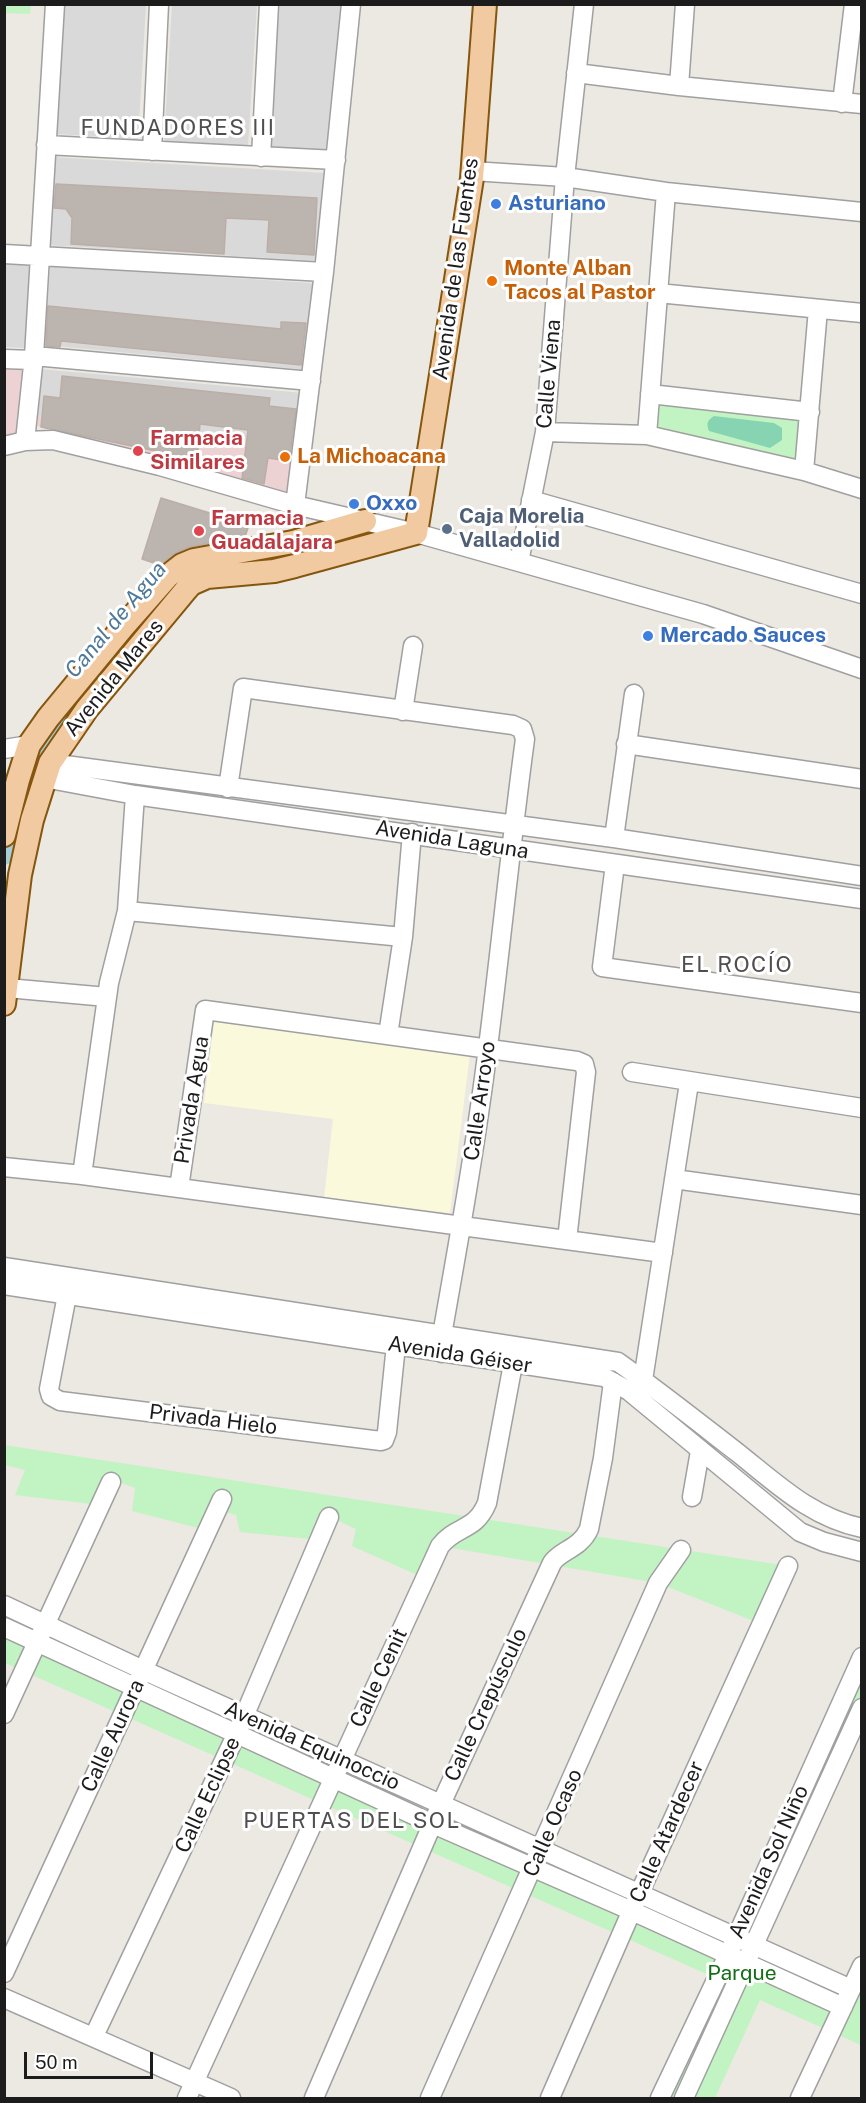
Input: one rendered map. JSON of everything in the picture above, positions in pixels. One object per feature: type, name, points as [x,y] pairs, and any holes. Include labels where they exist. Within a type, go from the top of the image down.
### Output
[{"type":"main road","name":"Avenida de las Fuentes","points":[[416,533],[472,171],[486,4]]},
{"type":"main road","name":"Avenida Mares","points":[[4,835],[29,745],[48,718],[168,576],[182,565],[211,556],[293,542],[365,521]]},
{"type":"main road","name":"Avenida Mares","points":[[5,996],[20,875],[47,770],[87,709],[191,584],[207,577],[274,571],[416,533]]},
{"type":"street","points":[[25,441],[34,358],[55,4]]},
{"type":"street","points":[[152,151],[159,4]]},
{"type":"street","points":[[261,157],[269,4]]},
{"type":"street","points":[[295,505],[324,272],[351,4]]},
{"type":"street","name":"Calle Viena","points":[[519,562],[545,432],[565,177],[584,4]]},
{"type":"street","points":[[680,86],[685,4]]},
{"type":"street","points":[[842,103],[854,4]]},
{"type":"street","points":[[576,73],[861,105]]},
{"type":"street","points":[[46,145],[336,160]]},
{"type":"street","points":[[472,171],[565,177],[666,192],[861,212]]},
{"type":"street","points":[[647,435],[666,192]]},
{"type":"street","points":[[4,254],[324,272]]},
{"type":"street","points":[[658,293],[861,313]]},
{"type":"street","points":[[804,471],[818,309]]},
{"type":"street","points":[[4,359],[34,358],[311,381]]},
{"type":"street","points":[[650,394],[810,412]]},
{"type":"street","points":[[545,432],[647,435],[804,471],[861,489]]},
{"type":"street","points":[[4,446],[25,441],[53,440],[83,446],[295,505],[416,533],[703,614],[861,669]]},
{"type":"street","points":[[531,500],[861,594]]},
{"type":"street","points":[[228,788],[243,688],[403,711],[413,646]]},
{"type":"street","points":[[614,838],[634,694]]},
{"type":"street","name":"Calle Arroyo","points":[[403,711],[513,725],[522,729],[525,739],[510,849],[488,1048],[442,1344]]},
{"type":"street","points":[[626,744],[861,779]]},
{"type":"street","points":[[4,749],[29,745]]},
{"type":"street","name":"Avenida Laguna","points":[[47,770],[281,794],[513,824],[861,876]]},
{"type":"street","name":"Avenida Laguna","points":[[47,770],[135,795],[861,899]]},
{"type":"street","points":[[279,815],[281,794]]},
{"type":"street","points":[[82,1175],[107,997],[127,911],[135,795]]},
{"type":"street","points":[[388,1035],[403,937],[412,833]]},
{"type":"street","points":[[751,883],[754,860]]},
{"type":"street","points":[[615,864],[602,967],[861,1003]]},
{"type":"street","points":[[127,911],[403,937]]},
{"type":"street","points":[[5,996],[107,997]]},
{"type":"street","name":"Privada Agua","points":[[567,1240],[586,1072],[584,1064],[577,1061],[488,1048],[205,1010],[179,1188],[663,1253]]},
{"type":"street","points":[[632,1072],[689,1083],[861,1108]]},
{"type":"street","points":[[647,1407],[663,1253],[689,1083]]},
{"type":"street","points":[[4,1167],[179,1188]]},
{"type":"street","points":[[674,1179],[861,1205]]},
{"type":"street","name":"Avenida Géiser","points":[[4,1267],[396,1345],[442,1344],[513,1364],[604,1377],[629,1391],[800,1532],[861,1552]]},
{"type":"street","name":"Avenida Géiser","points":[[4,1285],[67,1294],[210,1308],[442,1344],[618,1362],[812,1511],[843,1524],[861,1528]]},
{"type":"street","name":"Privada Hielo","points":[[67,1294],[48,1389],[51,1396],[60,1401],[381,1441],[384,1440],[387,1432],[396,1345]]},
{"type":"street","name":"Calle Cenit","points":[[191,2090],[440,1546],[445,1539],[477,1521],[487,1503],[513,1364]]},
{"type":"street","name":"Calle Crepúsculo","points":[[314,2098],[441,1804],[552,1563],[555,1558],[579,1542],[586,1534],[603,1458],[613,1382]]},
{"type":"street","points":[[692,1497],[700,1451]]},
{"type":"street","points":[[4,1714],[111,1482]]},
{"type":"street","points":[[766,1505],[780,1486]]},
{"type":"street","name":"Calle Aurora","points":[[4,1972],[222,1499]]},
{"type":"street","name":"Calle Eclipse","points":[[94,2036],[237,1733],[329,1517]]},
{"type":"street","name":"Calle Ocaso","points":[[430,2098],[542,1850],[658,1583],[681,1550]]},
{"type":"street","name":"Calle Atardecer","points":[[550,2098],[635,1902],[788,1566]]},
{"type":"street","name":"Avenida Equinoccio","points":[[4,1605],[542,1850],[727,1955],[843,2007]]},
{"type":"street","name":"Avenida Equinoccio","points":[[4,1627],[534,1868],[736,1938],[851,1989]]},
{"type":"street","name":"Avenida Sol Niño","points":[[660,2098],[736,1938],[861,1657]]},
{"type":"street","name":"Avenida Sol Niño","points":[[684,2098],[861,1708]]},
{"type":"street","points":[[800,2098],[861,1966]]},
{"type":"street","points":[[4,1998],[94,2036],[191,2090],[231,2098]]},
{"type":"shaded area","points":[[64,5],[146,5],[138,139],[57,134]]},
{"type":"shaded area","points":[[172,5],[257,5],[248,146],[164,141]]},
{"type":"shaded area","points":[[279,5],[345,5],[335,152],[270,148]]},
{"type":"shaded area","points":[[51,157],[325,173],[320,261],[47,245]]},
{"type":"shaded area","points":[[5,264],[29,265],[25,348],[5,347]]},
{"type":"shaded area","points":[[50,266],[311,283],[314,285],[308,370],[45,345]]},
{"type":"shaded area","points":[[4,368],[24,368],[16,435],[4,438]]},
{"type":"shaded area","points":[[40,369],[303,393],[299,436],[247,438],[38,416]]},
{"type":"shaded area","points":[[38,416],[247,438],[248,429],[299,436],[290,501],[73,439],[74,435],[37,426]]},
{"type":"shaded area","points":[[214,1022],[470,1054],[450,1213],[324,1198],[333,1119],[204,1103]]},
{"type":"green space","points":[[5,4],[31,5],[30,14],[5,13]]},
{"type":"green space","points":[[650,394],[810,412],[804,471],[647,435]]},
{"type":"green space","points":[[714,416],[774,423],[782,428],[782,440],[770,448],[709,431],[708,422]]},
{"type":"green space","points":[[4,1445],[788,1566],[761,1624],[658,1583],[440,1546],[424,1578],[352,1546],[356,1529],[330,1517],[320,1540],[240,1532],[236,1515],[217,1509],[202,1529],[132,1511],[135,1488],[119,1482],[101,1505],[15,1495],[25,1470],[5,1465]]},
{"type":"green space","name":"Parque","points":[[5,1603],[736,1937],[861,1657],[861,1700],[749,1943],[861,1996],[861,2045],[760,2000],[715,2098],[660,2098],[709,1975],[5,1663]]},
{"type":"building","points":[[56,184],[317,198],[314,255],[267,252],[269,220],[226,218],[224,254],[71,244],[72,218],[66,209],[54,208]]},
{"type":"building","points":[[48,306],[281,329],[281,322],[306,323],[301,365],[61,341],[60,347],[46,346]]},
{"type":"building","points":[[62,376],[270,398],[269,406],[296,409],[289,461],[268,458],[264,484],[242,478],[248,430],[200,424],[197,459],[170,456],[170,454],[41,427],[44,396],[60,398]]},
{"type":"building","name":"Farmacia Guadalajara","points":[[161,498],[249,525],[245,537],[189,547],[174,554],[160,565],[142,559]]},
{"type":"waterway","name":"Canal de Agua","points":[[260,558],[310,549],[360,534]]},
{"type":"waterway","name":"Canal de Agua","points":[[4,856],[15,840],[31,776],[51,736],[166,594]]},
{"type":"place","name":"Asturiano","points":[[496,204]]},
{"type":"place","name":"Monte Alban Tacos al Pastor","points":[[492,281]]},
{"type":"place","name":"Farmacia Similares","points":[[138,451]]},
{"type":"place","name":"La Michoacana","points":[[285,457]]},
{"type":"place","name":"Oxxo","points":[[354,504]]},
{"type":"place","name":"Caja Morelia Valladolid","points":[[447,529]]},
{"type":"place","name":"Farmacia Guadalajara","points":[[199,531]]},
{"type":"place","name":"Mercado Sauces","points":[[648,636]]},
{"type":"district","name":"FUNDADORES III","points":[[178,128]]},
{"type":"district","name":"EL ROCÍO","points":[[737,965]]},
{"type":"district","name":"PUERTAS DEL SOL","points":[[352,1821]]}]
